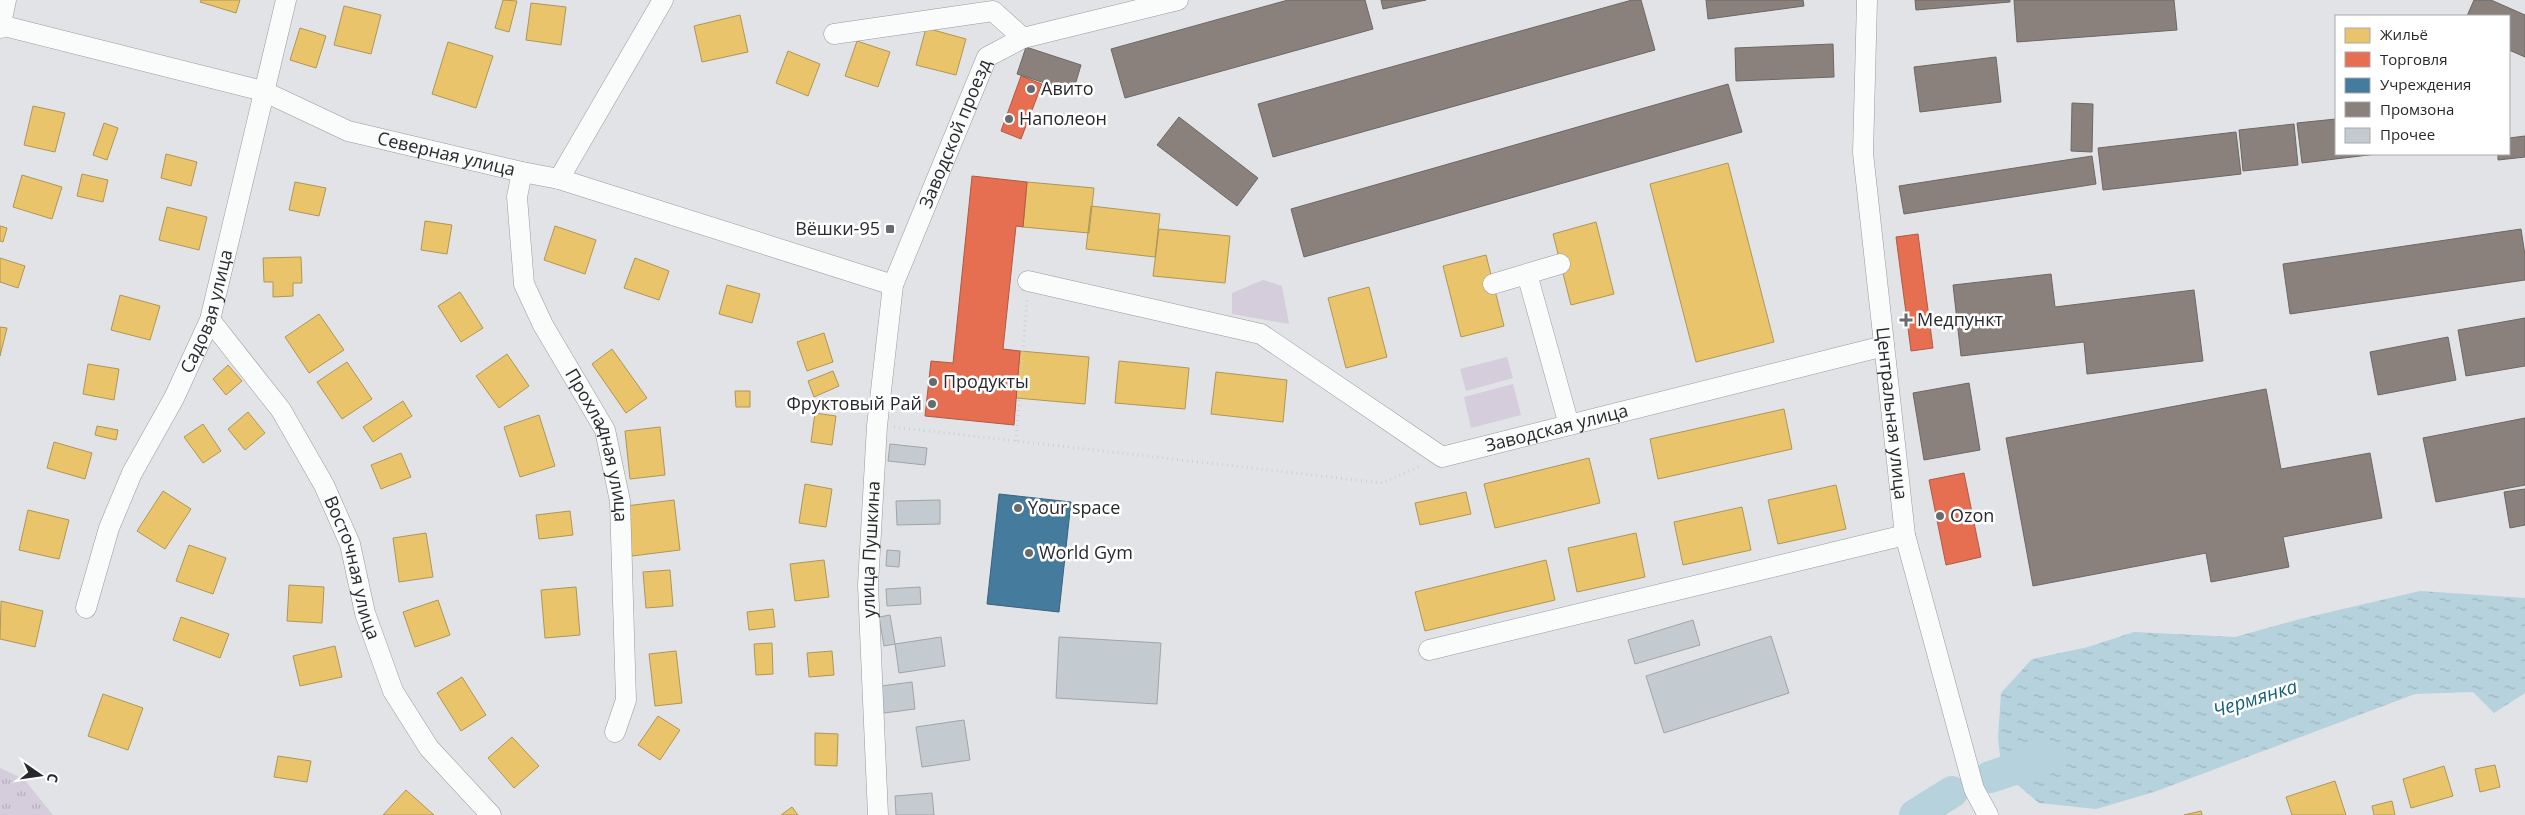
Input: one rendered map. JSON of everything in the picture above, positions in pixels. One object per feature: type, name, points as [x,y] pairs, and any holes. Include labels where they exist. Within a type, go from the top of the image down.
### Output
[{"type":"street","points":[[0,26],[6,0]]},
{"type":"street","name":"Садовая улица","points":[[86,608],[109,528],[132,473],[174,398],[210,320],[286,0]]},
{"type":"street","points":[[559,179],[663,0]]},
{"type":"street","name":"Заводской проезд","points":[[893,285],[987,57],[1023,38],[1178,0]]},
{"type":"street","name":"Центральная улица","points":[[1866,0],[1863,153],[1906,535],[1974,789],[1988,815]]},
{"type":"street","points":[[834,34],[993,11],[1023,38]]},
{"type":"street","name":"Северная улица","points":[[0,26],[263,91],[348,131],[559,179],[893,285]]},
{"type":"street","name":"Прохладная улица","points":[[522,172],[517,197],[524,284],[543,325],[604,430],[620,501],[626,700],[615,732]]},
{"type":"street","points":[[1493,284],[1560,264]]},
{"type":"street","points":[[1527,274],[1569,425]]},
{"type":"street","points":[[1028,281],[1262,334],[1442,457]]},
{"type":"street","name":"улица Пушкина","points":[[878,815],[868,586],[876,426],[893,285]]},
{"type":"street","name":"Восточная улица","points":[[210,320],[281,410],[324,485],[350,544],[365,613],[393,691],[429,748],[491,815]]},
{"type":"street","name":"Заводская улица","points":[[1442,457],[1884,346]]},
{"type":"street","points":[[1428,650],[1906,535]]},
{"type":"path","points":[[1016,441],[1028,281]]},
{"type":"path","points":[[876,426],[1382,483],[1442,457]]},
{"type":"green space","points":[[1263,280],[1282,286],[1289,324],[1232,314],[1232,293]]},
{"type":"green space","points":[[1507,357],[1513,378],[1466,391],[1460,369]]},
{"type":"green space","points":[[1513,384],[1521,415],[1471,428],[1464,397]]},
{"type":"green space","points":[[0,768],[24,779],[53,815],[0,815]]},
{"type":"water","points":[[2420,591],[2525,598],[2525,693],[2494,713],[2473,692],[2415,694],[2154,792],[2096,809],[2039,803],[2002,772],[1998,738],[2001,693],[2032,659],[2088,647],[2134,632],[2235,637],[2300,619]]},
{"type":"building: Жильё","points":[[201,0],[240,0],[236,13],[200,2]]},
{"type":"building: Жильё","points":[[503,0],[517,1],[509,32],[495,28]]},
{"type":"building: Жильё","points":[[531,3],[566,7],[561,45],[526,40]]},
{"type":"building: Жильё","points":[[344,6],[381,15],[371,54],[334,45]]},
{"type":"building: Жильё","points":[[740,15],[748,52],[702,62],[694,26]]},
{"type":"building: Жильё","points":[[300,28],[326,36],[316,68],[290,60]]},
{"type":"building: Жильё","points":[[926,28],[966,39],[956,75],[916,65]]},
{"type":"building: Жильё","points":[[857,41],[890,52],[878,87],[845,76]]},
{"type":"building: Жильё","points":[[448,42],[493,56],[476,108],[432,94]]},
{"type":"building: Жильё","points":[[788,51],[820,64],[808,96],[776,83]]},
{"type":"building: Жильё","points":[[33,106],[65,113],[55,152],[24,145]]},
{"type":"building: Жильё","points":[[104,123],[118,128],[107,160],[93,155]]},
{"type":"building: Жильё","points":[[166,154],[197,162],[191,186],[161,178]]},
{"type":"building: Жильё","points":[[1728,163],[1774,342],[1696,362],[1650,184]]},
{"type":"building: Жильё","points":[[82,174],[108,180],[103,202],[77,196]]},
{"type":"building: Жильё","points":[[22,175],[62,187],[52,219],[13,207]]},
{"type":"building: Жильё","points":[[295,182],[326,188],[319,216],[289,210]]},
{"type":"building: Жильё","points":[[1027,182],[1094,188],[1089,233],[1023,227]]},
{"type":"building: Жильё","points":[[1091,206],[1160,214],[1155,257],[1086,249]]},
{"type":"building: Жильё","points":[[167,207],[207,217],[199,250],[159,240]]},
{"type":"building: Жильё","points":[[425,221],[452,225],[447,254],[421,250]]},
{"type":"building: Жильё","points":[[1596,222],[1614,294],[1571,305],[1553,234]]},
{"type":"building: Жильё","points":[[0,226],[7,228],[3,242],[0,241]]},
{"type":"building: Жильё","points":[[555,226],[596,240],[585,274],[544,260]]},
{"type":"building: Жильё","points":[[1159,229],[1230,236],[1225,283],[1153,276]]},
{"type":"building: Жильё","points":[[1486,255],[1504,326],[1461,337],[1443,266]]},
{"type":"building: Жильё","points":[[301,257],[302,283],[293,283],[293,296],[273,297],[273,282],[264,282],[263,258]]},
{"type":"building: Жильё","points":[[0,258],[25,266],[18,288],[0,282]]},
{"type":"building: Жильё","points":[[635,258],[669,271],[659,300],[624,288]]},
{"type":"building: Жильё","points":[[727,285],[760,294],[752,323],[719,314]]},
{"type":"building: Жильё","points":[[1369,287],[1387,357],[1346,368],[1328,298]]},
{"type":"building: Жильё","points":[[460,292],[483,328],[461,342],[438,306]]},
{"type":"building: Жильё","points":[[120,295],[160,306],[150,340],[111,330]]},
{"type":"building: Жильё","points":[[319,314],[344,350],[309,373],[285,337]]},
{"type":"building: Жильё","points":[[0,327],[7,328],[0,356]]},
{"type":"building: Жильё","points":[[824,333],[833,362],[807,371],[797,342]]},
{"type":"building: Жильё","points":[[612,349],[647,398],[626,413],[592,364]]},
{"type":"building: Жильё","points":[[1020,351],[1089,357],[1085,404],[1016,398]]},
{"type":"building: Жильё","points":[[507,354],[529,386],[499,408],[476,376]]},
{"type":"building: Жильё","points":[[1119,361],[1189,368],[1185,409],[1115,403]]},
{"type":"building: Жильё","points":[[347,362],[372,399],[342,419],[317,382]]},
{"type":"building: Жильё","points":[[88,364],[119,369],[114,400],[83,394]]},
{"type":"building: Жильё","points":[[228,365],[242,381],[226,395],[213,379]]},
{"type":"building: Жильё","points":[[833,371],[839,386],[814,397],[808,381]]},
{"type":"building: Жильё","points":[[1216,372],[1287,380],[1283,422],[1211,414]]},
{"type":"building: Жильё","points":[[735,391],[750,391],[750,407],[736,407]]},
{"type":"building: Жильё","points":[[403,401],[412,416],[373,442],[363,427]]},
{"type":"building: Жильё","points":[[1784,409],[1792,449],[1658,479],[1650,439]]},
{"type":"building: Жильё","points":[[248,412],[265,433],[245,450],[228,429]]},
{"type":"building: Жильё","points":[[815,413],[836,416],[832,445],[811,442]]},
{"type":"building: Жильё","points":[[539,415],[555,466],[520,477],[504,427]]},
{"type":"building: Жильё","points":[[203,424],[221,451],[203,463],[184,437]]},
{"type":"building: Жильё","points":[[97,426],[118,430],[116,440],[95,435]]},
{"type":"building: Жильё","points":[[660,427],[665,475],[630,479],[625,431]]},
{"type":"building: Жильё","points":[[54,442],[92,453],[85,479],[47,468]]},
{"type":"building: Жильё","points":[[401,453],[411,477],[381,489],[371,465]]},
{"type":"building: Жильё","points":[[1589,458],[1600,503],[1495,528],[1484,484]]},
{"type":"building: Жильё","points":[[805,484],[832,489],[826,527],[799,523]]},
{"type":"building: Жильё","points":[[1836,485],[1846,529],[1778,544],[1768,500]]},
{"type":"building: Жильё","points":[[163,491],[191,509],[165,549],[137,531]]},
{"type":"building: Жильё","points":[[1466,492],[1471,514],[1420,525],[1415,503]]},
{"type":"building: Жильё","points":[[674,500],[680,550],[632,556],[626,506]]},
{"type":"building: Жильё","points":[[1742,507],[1751,550],[1683,565],[1674,522]]},
{"type":"building: Жильё","points":[[28,510],[69,520],[59,559],[19,550]]},
{"type":"building: Жильё","points":[[570,511],[573,535],[539,539],[536,515]]},
{"type":"building: Жильё","points":[[426,533],[433,577],[399,582],[393,538]]},
{"type":"building: Жильё","points":[[1636,533],[1645,577],[1577,592],[1568,548]]},
{"type":"building: Жильё","points":[[189,545],[226,558],[213,594],[176,581]]},
{"type":"building: Жильё","points":[[824,560],[829,597],[795,601],[790,564]]},
{"type":"building: Жильё","points":[[1546,560],[1555,600],[1425,631],[1415,592]]},
{"type":"building: Жильё","points":[[670,570],[673,606],[646,608],[643,572]]},
{"type":"building: Жильё","points":[[289,585],[324,587],[322,623],[287,621]]},
{"type":"building: Жильё","points":[[576,587],[580,635],[545,638],[541,590]]},
{"type":"building: Жильё","points":[[438,600],[450,635],[415,647],[403,612]]},
{"type":"building: Жильё","points":[[1,601],[43,611],[35,647],[0,639]]},
{"type":"building: Жильё","points":[[773,609],[775,627],[749,630],[747,612]]},
{"type":"building: Жильё","points":[[181,617],[229,634],[220,658],[173,640]]},
{"type":"building: Жильё","points":[[772,643],[773,674],[756,675],[754,644]]},
{"type":"building: Жильё","points":[[335,646],[342,677],[300,686],[293,656]]},
{"type":"building: Жильё","points":[[676,651],[682,703],[655,706],[649,654]]},
{"type":"building: Жильё","points":[[832,651],[834,675],[809,677],[807,653]]},
{"type":"building: Жильё","points":[[462,677],[486,715],[461,731],[437,693]]},
{"type":"building: Жильё","points":[[103,694],[143,708],[128,750],[88,736]]},
{"type":"building: Жильё","points":[[658,716],[680,730],[660,760],[638,745]]},
{"type":"building: Жильё","points":[[815,733],[838,734],[837,766],[815,765]]},
{"type":"building: Жильё","points":[[512,737],[539,766],[514,788],[488,758]]},
{"type":"building: Жильё","points":[[278,756],[311,761],[307,782],[274,777]]},
{"type":"building: Жильё","points":[[2495,765],[2500,787],[2480,792],[2475,769]]},
{"type":"building: Жильё","points":[[2444,766],[2453,796],[2411,808],[2403,779]]},
{"type":"building: Жильё","points":[[2335,781],[2346,815],[2292,815],[2286,797]]},
{"type":"building: Жильё","points":[[406,790],[434,815],[383,815]]},
{"type":"building: Жильё","points":[[2392,801],[2395,815],[2374,815],[2372,806]]},
{"type":"building: Жильё","points":[[792,807],[798,815],[781,815]]},
{"type":"building: Жильё","points":[[2201,811],[2202,815],[2184,815]]},
{"type":"building: Торговля","points":[[1021,76],[1042,84],[1021,139],[1001,131]]},
{"type":"building: Торговля","points":[[972,176],[1027,182],[1023,227],[1016,226],[1003,349],[1020,351],[1014,425],[925,416],[931,361],[953,363]]},
{"type":"building: Торговля","points":[[1918,234],[1933,348],[1911,351],[1896,237]]},
{"type":"building: Торговля","points":[[1964,473],[1981,557],[1946,565],[1929,480]]},
{"type":"building: Учреждения","name":"World Gym","points":[[999,494],[1071,502],[1059,612],[987,604]]},
{"type":"building: Промзона","points":[[1288,0],[1365,0],[1373,29],[1125,98],[1111,49]]},
{"type":"building: Промзона","points":[[1381,0],[1426,0],[1383,9]]},
{"type":"building: Промзона","points":[[1632,0],[1641,0],[1655,50],[1273,157],[1258,104]]},
{"type":"building: Промзона","points":[[1706,0],[1803,0],[1804,6],[1708,19]]},
{"type":"building: Промзона","points":[[1915,0],[2010,0],[2010,2],[1916,10]]},
{"type":"building: Промзона","points":[[2014,0],[2174,0],[2177,30],[2017,42]]},
{"type":"building: Промзона","points":[[2474,0],[2491,0],[2525,15],[2525,57],[2510,50],[2510,15],[2467,15]]},
{"type":"building: Промзона","points":[[1833,44],[1834,77],[1736,81],[1735,48]]},
{"type":"building: Промзона","points":[[1026,47],[1081,65],[1073,92],[1017,74]]},
{"type":"building: Промзона","points":[[1996,57],[2001,102],[1920,112],[1914,67]]},
{"type":"building: Промзона","points":[[1728,84],[1742,132],[1304,257],[1291,209]]},
{"type":"building: Промзона","points":[[2072,103],[2093,104],[2092,152],[2071,151]]},
{"type":"building: Промзона","points":[[1179,117],[1258,178],[1237,206],[1157,145]]},
{"type":"building: Промзона","points":[[2335,119],[2335,155],[2369,155],[2302,163],[2297,123]]},
{"type":"building: Промзона","points":[[2294,124],[2298,165],[2243,171],[2239,130]]},
{"type":"building: Промзона","points":[[2236,132],[2241,174],[2103,190],[2098,148]]},
{"type":"building: Промзона","points":[[2525,136],[2525,157],[2498,160],[2498,155],[2510,155],[2510,138]]},
{"type":"building: Промзона","points":[[2092,156],[2096,184],[1904,214],[1899,186]]},
{"type":"building: Промзона","points":[[2521,229],[2525,255],[2525,280],[2290,314],[2283,264]]},
{"type":"building: Промзона","points":[[2051,274],[2055,307],[2194,290],[2203,361],[2087,374],[2084,342],[1961,356],[1953,285]]},
{"type":"building: Промзона","points":[[2525,318],[2525,366],[2466,376],[2458,330]]},
{"type":"building: Промзона","points":[[2448,337],[2456,380],[2378,395],[2370,352]]},
{"type":"building: Промзона","points":[[1969,383],[1980,450],[1924,460],[1913,393]]},
{"type":"building: Промзона","points":[[2266,389],[2281,469],[2370,453],[2382,518],[2283,537],[2289,567],[2211,582],[2206,553],[2033,586],[2006,438]]},
{"type":"building: Промзона","points":[[2525,418],[2525,485],[2436,502],[2423,438]]},
{"type":"building: Промзона","points":[[2525,489],[2525,525],[2510,528],[2504,492]]},
{"type":"building: Прочее","points":[[890,444],[927,448],[925,465],[888,461]]},
{"type":"building: Прочее","points":[[940,500],[940,524],[897,525],[896,501]]},
{"type":"building: Прочее","points":[[887,550],[900,551],[899,567],[886,566]]},
{"type":"building: Прочее","points":[[920,587],[921,604],[887,606],[886,589]]},
{"type":"building: Прочее","points":[[890,615],[895,644],[884,646],[879,617]]},
{"type":"building: Прочее","points":[[1693,620],[1700,645],[1635,664],[1628,640]]},
{"type":"building: Прочее","points":[[1771,636],[1789,693],[1664,733],[1646,676]]},
{"type":"building: Прочее","points":[[941,637],[945,666],[899,673],[895,644]]},
{"type":"building: Прочее","points":[[1059,637],[1161,643],[1157,704],[1056,698]]},
{"type":"building: Прочее","points":[[912,682],[915,709],[884,713],[881,686]]},
{"type":"building: Прочее","points":[[964,720],[970,760],[922,767],[916,727]]},
{"type":"building: Прочее","points":[[932,793],[934,815],[896,815],[895,796]]},
{"type":"waterway","name":"Чермянка","points":[[1990,777],[2045,759]]},
{"type":"waterway","name":"Чермянка","points":[[1915,815],[1952,792]]},
{"type":"place","name":"Авито","points":[[1031,89]]},
{"type":"place","name":"Наполеон","points":[[1009,119]]},
{"type":"place","name":"Вёшки-95","points":[[890,229]]},
{"type":"place","name":"Медпункт","points":[[1906,320]]},
{"type":"place","name":"Продукты","points":[[933,382]]},
{"type":"place","name":"Фруктовый Рай","points":[[932,404]]},
{"type":"place","name":"Your space","points":[[1018,508]]},
{"type":"place","name":"Ozon","points":[[1940,516]]},
{"type":"place","name":"World Gym","points":[[1029,553]]}]
